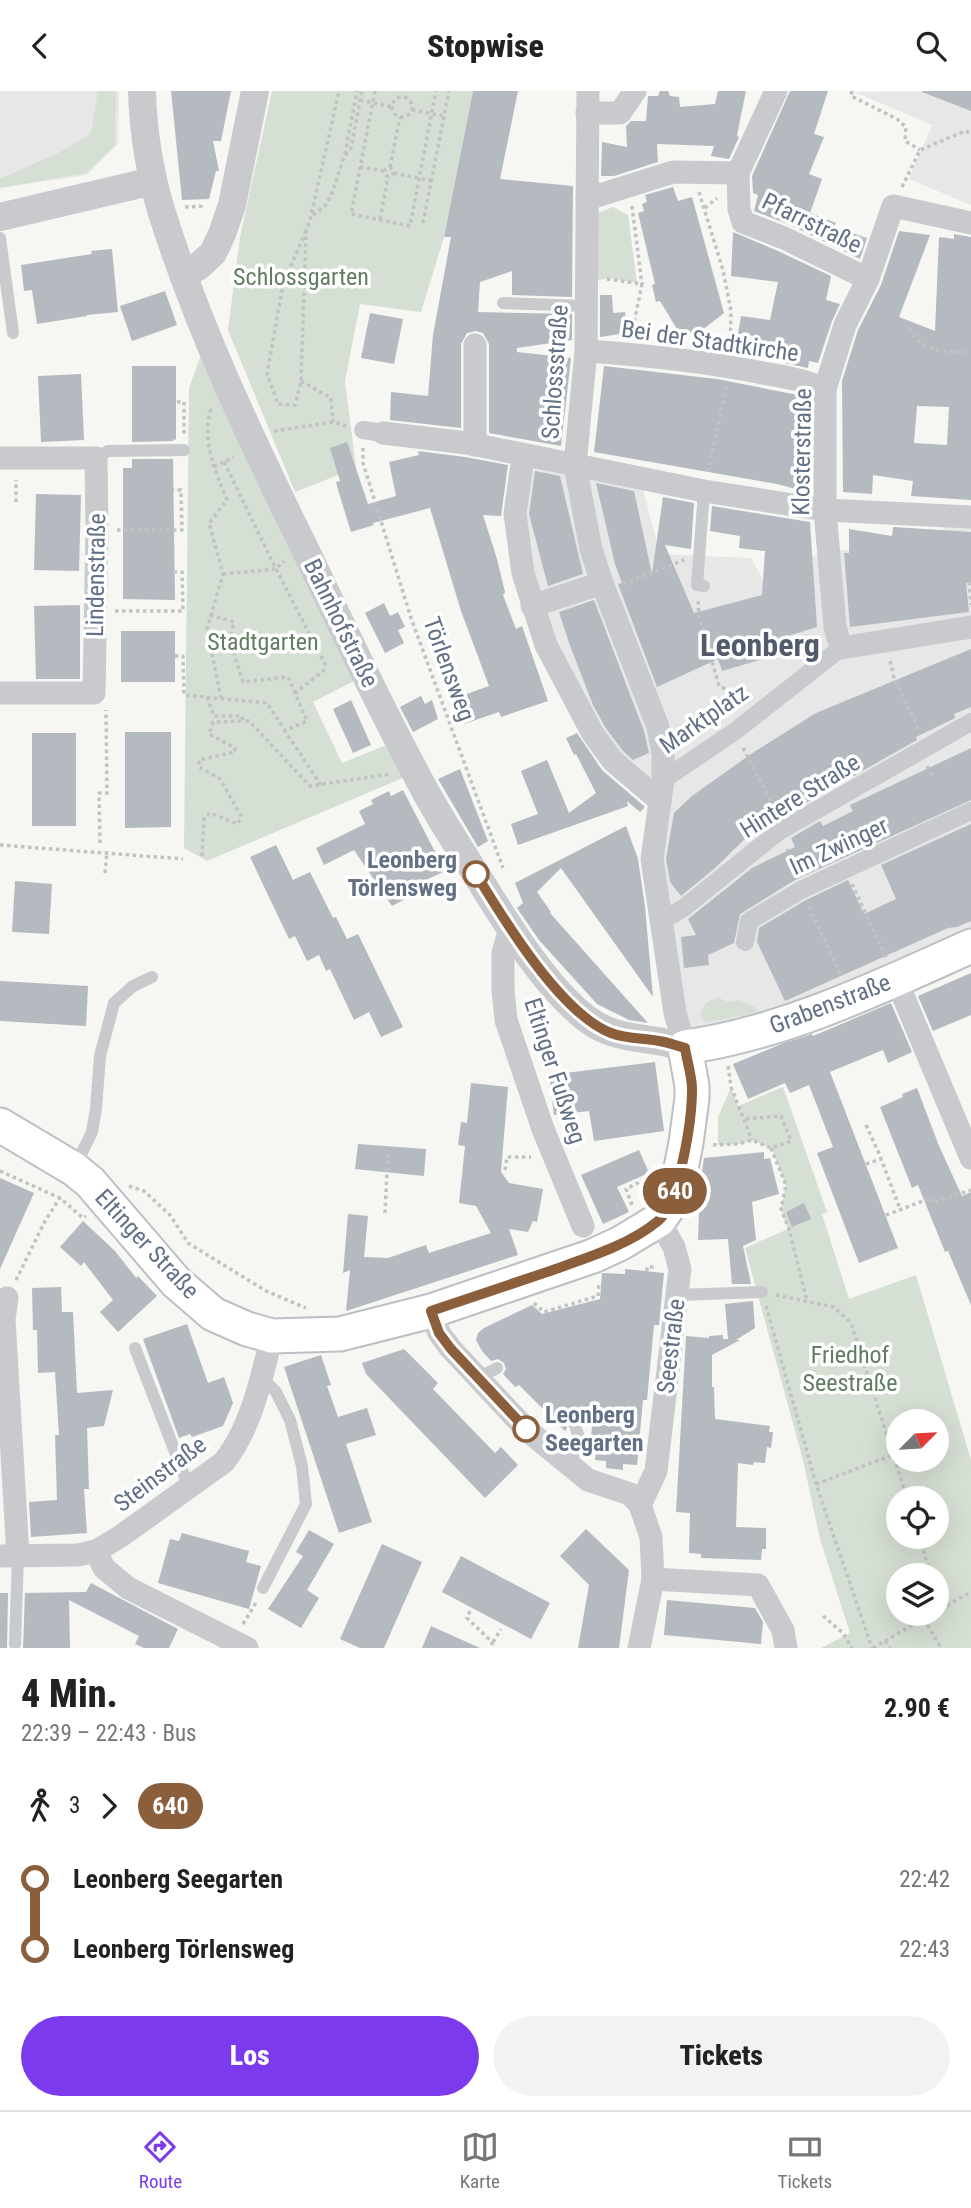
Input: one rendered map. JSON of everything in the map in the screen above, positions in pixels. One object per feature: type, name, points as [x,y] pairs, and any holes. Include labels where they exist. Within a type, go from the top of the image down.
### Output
[{"type":"main road","name":"Grabenstraße","points":[[685,1048],[718,1043],[771,1027],[852,997],[971,946]]},
{"type":"main road","points":[[651,1226],[669,1206],[677,1188],[686,1143],[692,1086],[685,1048]]},
{"type":"main road","name":"Eltinger Straße","points":[[0,1125],[67,1184],[104,1198],[176,1282],[213,1314],[272,1336],[340,1334],[431,1311],[593,1256],[621,1244],[651,1226]]},
{"type":"street","name":"Bahnhofstraße","points":[[142,91],[153,181],[183,275],[207,338],[280,502],[441,820],[504,920],[558,991],[588,1020],[611,1033],[685,1048]]},
{"type":"street","points":[[183,275],[199,266],[213,253],[222,234],[232,205],[255,91]]},
{"type":"street","points":[[588,102],[620,113],[635,91]]},
{"type":"street","name":"Pfarrstraße","points":[[776,91],[738,173],[739,209],[743,222],[784,238],[868,279]]},
{"type":"street","name":"Schlossstraße","points":[[588,102],[586,351],[575,465],[591,549],[645,693]]},
{"type":"street","points":[[587,199],[673,172],[738,173]]},
{"type":"street","points":[[0,217],[153,181]]},
{"type":"street","points":[[893,206],[971,223]]},
{"type":"street","name":"Klosterstraße","points":[[838,638],[825,510],[825,389],[845,325],[868,279],[893,206]]},
{"type":"street","points":[[475,345],[475,445]]},
{"type":"street","name":"Bei der Stadtkirche","points":[[586,351],[640,354],[730,366],[810,382],[825,389]]},
{"type":"street","points":[[373,432],[475,445],[704,491],[825,510],[971,517]]},
{"type":"street","points":[[523,456],[515,514],[523,573],[546,645],[593,734],[613,761],[661,791],[652,859],[677,987],[675,1013],[685,1048]]},
{"type":"street","points":[[0,458],[96,458]]},
{"type":"street","name":"Lindenstraße","points":[[0,693],[94,693],[96,458]]},
{"type":"street","points":[[532,606],[604,587]]},
{"type":"street","points":[[838,638],[885,642],[971,627]]},
{"type":"street","name":"Marktplatz","points":[[661,791],[734,732],[838,638]]},
{"type":"street","name":"Marktplatz","points":[[645,693],[658,727],[663,754],[661,791]]},
{"type":"street","name":"Hintere Straße","points":[[662,921],[685,907],[782,830],[971,722]]},
{"type":"street","name":"Im Zwinger","points":[[745,942],[749,921],[804,888],[971,811]]},
{"type":"street","name":"Eltinger Fußweg","points":[[504,920],[503,990],[506,1020],[554,1157],[583,1226]]},
{"type":"street","points":[[896,979],[971,1158]]},
{"type":"street","name":"Seestraße","points":[[640,1505],[656,1471],[680,1269],[674,1247],[651,1226]]},
{"type":"street","points":[[7,1298],[4,1319],[9,1556]]},
{"type":"street","points":[[431,1311],[439,1333],[451,1349],[488,1373],[527,1430],[588,1480],[630,1494],[640,1505],[651,1537],[653,1579],[639,1648]]},
{"type":"street","name":"Steinstraße","points":[[9,1556],[78,1555],[96,1551],[238,1452],[254,1406],[272,1336]]},
{"type":"street","points":[[96,1551],[104,1568],[128,1588],[247,1648]]},
{"type":"street","points":[[653,1579],[758,1585],[783,1630],[786,1648]]},
{"type":"lane","points":[[0,238],[13,333]]},
{"type":"lane","points":[[503,303],[586,306]]},
{"type":"lane","points":[[96,458],[108,451],[184,450]]},
{"type":"lane","points":[[701,585],[699,558],[704,491]]},
{"type":"lane","name":"Eltinger Straße","points":[[67,1184],[92,1132],[100,1056],[114,1003],[132,986],[152,977]]},
{"type":"lane","points":[[677,1295],[762,1292]]},
{"type":"lane","points":[[135,1348],[189,1488]]},
{"type":"lane","points":[[261,1377],[276,1392],[290,1420],[302,1466],[306,1504],[263,1588]]},
{"type":"lane","points":[[569,1465],[580,1441],[574,1422]]},
{"type":"lane","points":[[9,1556],[15,1644]]},
{"type":"path","points":[[306,231],[301,381],[295,405],[278,404],[267,374],[283,284],[311,216],[339,91]]},
{"type":"path","points":[[311,216],[325,207],[331,196],[344,157],[360,91]]},
{"type":"path","points":[[344,157],[351,148],[360,91]]},
{"type":"path","points":[[375,91],[351,214],[410,226],[436,91]]},
{"type":"path","points":[[405,98],[406,91]]},
{"type":"path","points":[[424,223],[449,91]]},
{"type":"path","points":[[852,91],[851,96],[897,119],[906,127],[905,141],[920,150]]},
{"type":"path","points":[[405,98],[411,102],[412,110],[407,116],[400,117],[393,113],[392,107],[396,99],[405,98]]},
{"type":"path","points":[[360,100],[392,107]]},
{"type":"path","points":[[412,110],[444,116]]},
{"type":"path","points":[[400,117],[390,167],[394,173],[432,181]]},
{"type":"path","points":[[893,206],[920,150],[965,131],[971,133]]},
{"type":"path","points":[[360,167],[384,171],[388,177],[380,220]]},
{"type":"path","points":[[384,171],[390,167]]},
{"type":"path","points":[[388,177],[394,173]]},
{"type":"path","points":[[704,491],[730,366],[731,311],[723,270],[705,208],[715,199]]},
{"type":"path","points":[[632,203],[642,284],[634,323],[640,354]]},
{"type":"path","points":[[610,278],[642,284]]},
{"type":"path","points":[[909,329],[917,342],[929,349],[971,352]]},
{"type":"path","points":[[275,438],[274,431],[333,422],[331,398],[301,381]]},
{"type":"path","points":[[177,402],[184,402],[184,450]]},
{"type":"path","points":[[210,411],[207,445],[227,500],[209,523],[223,574],[207,629],[221,698]]},
{"type":"path","name":"Törlensweg","points":[[373,432],[363,463],[411,618],[512,896],[504,920]]},
{"type":"path","points":[[224,462],[327,668]]},
{"type":"path","points":[[97,530],[182,530],[181,490],[173,490]]},
{"type":"path","points":[[15,492],[16,502]]},
{"type":"path","points":[[223,574],[276,569],[301,541]]},
{"type":"path","points":[[604,587],[678,562],[699,558]]},
{"type":"path","points":[[95,611],[183,611],[182,572],[175,572]]},
{"type":"path","points":[[969,582],[971,611]]},
{"type":"path","points":[[701,585],[699,616],[716,677],[719,686],[732,692],[742,713],[734,732],[782,830],[804,888],[852,997]]},
{"type":"path","points":[[210,615],[234,622],[230,640],[243,682],[288,677],[307,721],[285,731]]},
{"type":"path","points":[[885,642],[894,678],[928,748]]},
{"type":"path","points":[[295,693],[327,668],[355,654]]},
{"type":"path","points":[[175,656],[183,656],[184,695],[267,703],[321,785]]},
{"type":"path","points":[[207,697],[214,716],[242,716],[243,721]]},
{"type":"path","points":[[100,843],[99,793],[107,793],[106,706]]},
{"type":"path","points":[[202,856],[204,818],[210,813],[238,824],[241,816],[220,779],[199,767],[199,760],[236,752],[235,748],[209,734],[213,722],[249,721],[310,786],[413,769]]},
{"type":"path","points":[[0,845],[107,851],[183,859]]},
{"type":"path","points":[[105,873],[107,851]]},
{"type":"path","points":[[846,870],[896,979]]},
{"type":"path","points":[[718,1043],[728,1065],[731,1087],[752,1140]]},
{"type":"path","points":[[686,1143],[718,1145],[752,1140],[771,1148],[791,1140],[781,1116],[743,1119]]},
{"type":"path","points":[[866,1125],[900,1209]]},
{"type":"path","points":[[771,1148],[786,1185],[781,1209],[789,1229],[807,1301]]},
{"type":"path","points":[[384,1213],[388,1151]]},
{"type":"path","points":[[505,1170],[507,1157],[554,1157]]},
{"type":"path","points":[[866,1164],[881,1159]]},
{"type":"path","points":[[0,1171],[67,1184],[45,1221],[7,1298]]},
{"type":"path","points":[[651,1226],[626,1189],[655,1174]]},
{"type":"path","points":[[104,1198],[119,1184],[144,1191],[170,1215],[188,1243],[265,1291],[310,1310]]},
{"type":"path","points":[[886,1215],[931,1198],[933,1203],[971,1190]]},
{"type":"path","points":[[886,1424],[851,1323],[834,1307],[762,1292],[816,1484],[873,1648],[912,1626]]},
{"type":"path","points":[[816,1484],[886,1457]]},
{"type":"path","points":[[949,1605],[971,1593]]},
{"type":"path","points":[[470,1611],[467,1618],[492,1645],[501,1629]]},
{"type":"path","points":[[823,1616],[843,1633],[852,1648]]},
{"type":"path","points":[[928,1626],[941,1648]]},
{"type":"path","points":[[885,1641],[890,1648]]},
{"type":"shaded area","points":[[0,91],[119,91],[118,144],[87,175],[0,188]]},
{"type":"shaded area","points":[[971,91],[971,205],[909,179],[932,125],[855,92]]},
{"type":"shaded area","points":[[517,466],[638,471],[660,554],[751,558],[766,585],[790,563],[835,550],[884,550],[945,558],[943,521],[971,524],[971,946],[737,1049],[666,1023],[649,873],[665,818],[568,707],[527,565]]},
{"type":"green space","points":[[98,91],[116,91],[115,145],[86,173],[0,188],[0,179],[58,153],[91,134]]},
{"type":"green space","name":"Schlossgarten","points":[[272,91],[473,91],[444,237],[421,312],[360,304],[345,381],[356,468],[295,492],[228,330],[240,237]]},
{"type":"green space","points":[[613,207],[628,215],[637,283],[610,278],[598,280],[598,213]]},
{"type":"green space","name":"Stadtgarten","points":[[207,338],[366,675],[313,702],[342,763],[389,744],[405,777],[207,861],[184,848],[189,388]]},
{"type":"green space","points":[[718,997],[728,1002],[738,1000],[756,1008],[757,1012],[707,1023],[700,1017],[703,1006]]},
{"type":"green space","name":"Friedhof Seestraße","points":[[731,1087],[738,1106],[783,1087],[827,1212],[822,1214],[849,1299],[916,1275],[971,1460],[971,1648],[821,1648],[850,1633],[820,1539],[803,1460],[745,1248],[788,1229],[781,1209],[786,1185],[771,1148],[752,1140],[718,1145],[718,1117]]},
{"type":"building","points":[[171,91],[231,91],[221,141],[213,141],[219,171],[216,171],[209,199],[182,200]]},
{"type":"building","points":[[473,91],[518,91],[500,179],[573,186],[572,297],[512,295],[512,271],[480,282],[478,312],[572,314],[572,340],[517,348],[517,352],[571,358],[561,446],[489,433],[489,344],[483,333],[476,331],[467,333],[461,344],[461,428],[390,420],[391,392],[428,396],[433,335],[451,237],[444,237]]},
{"type":"building","points":[[660,91],[668,91],[670,96],[679,97],[680,107],[715,104],[718,91],[746,91],[737,136],[739,137],[729,159],[711,156],[714,146],[657,144],[658,162],[614,176],[601,176],[602,142],[627,147],[626,126],[631,121],[646,121],[648,96],[658,96]]},
{"type":"building","points":[[790,91],[828,91],[814,134],[824,137],[809,174],[822,179],[810,213],[836,223],[834,227],[867,238],[860,259],[754,211],[758,195],[753,193],[752,176]]},
{"type":"building","points":[[971,91],[971,111],[922,92]]},
{"type":"building","points":[[673,187],[678,201],[692,197],[724,313],[697,334],[677,329],[660,301],[656,302],[652,285],[655,284],[638,213],[644,211],[642,204],[647,202],[645,195]]},
{"type":"building","points":[[899,231],[930,235],[899,317],[935,331],[939,237],[954,239],[954,234],[971,237],[971,500],[911,496],[913,481],[873,475],[872,494],[843,492],[842,381],[858,330],[881,285]],"holes":[[[917,406],[949,407],[947,445],[914,443]]]},
{"type":"building","points":[[733,232],[831,276],[826,300],[840,304],[818,363],[809,361],[808,368],[751,356],[754,336],[738,334],[741,316],[770,320],[778,282],[731,276]]},
{"type":"building","points":[[112,249],[118,312],[37,324],[32,290],[24,291],[21,265]]},
{"type":"building","points":[[165,291],[177,325],[132,341],[120,306]]},
{"type":"building","points":[[600,295],[612,295],[613,313],[625,312],[627,333],[600,337]]},
{"type":"building","points":[[370,313],[403,319],[394,364],[361,358]]},
{"type":"building","points":[[132,366],[176,366],[176,440],[132,442]]},
{"type":"building","points":[[604,366],[717,379],[808,397],[807,492],[777,484],[594,452]]},
{"type":"building","points":[[81,374],[84,440],[41,442],[38,376]]},
{"type":"building","points":[[347,442],[368,504],[396,496],[389,462],[419,455],[418,451],[508,465],[501,516],[483,515],[497,559],[505,592],[503,595],[516,629],[522,626],[548,701],[501,717],[499,712],[464,724],[458,708],[467,705],[464,695],[489,686],[461,611],[430,508],[373,523],[374,525],[351,532],[336,482],[340,481],[330,448]]},
{"type":"building","points":[[132,459],[173,459],[175,600],[123,599],[123,468],[132,468]]},
{"type":"building","points":[[535,471],[560,476],[583,574],[548,586],[529,514]]},
{"type":"building","points":[[596,483],[634,491],[652,574],[663,497],[694,503],[691,549],[665,545],[694,613],[762,595],[765,551],[739,548],[740,536],[710,531],[712,506],[810,522],[817,627],[759,645],[763,659],[722,671],[718,659],[657,687],[618,584],[622,583]]},
{"type":"building","points":[[36,494],[81,495],[79,571],[34,570]]},
{"type":"building","points":[[893,527],[971,532],[971,582],[966,583],[969,612],[850,627],[844,553],[849,553],[849,529],[892,536]]},
{"type":"building","points":[[594,600],[644,731],[649,753],[633,760],[605,727],[593,705],[559,612]]},
{"type":"building","points":[[384,603],[390,616],[398,612],[405,627],[398,630],[404,643],[385,653],[365,613]]},
{"type":"building","points":[[80,605],[80,679],[36,679],[34,606]]},
{"type":"building","points":[[121,631],[175,631],[175,682],[121,682]]},
{"type":"building","points":[[971,649],[971,707],[954,714],[955,718],[916,737],[917,740],[753,831],[681,896],[670,882],[666,859],[674,813],[692,796],[816,713]]},
{"type":"building","points":[[421,696],[425,704],[432,700],[438,719],[413,732],[400,707]]},
{"type":"building","points":[[351,700],[371,745],[353,753],[333,709]]},
{"type":"building","points":[[125,732],[171,732],[171,827],[125,828]]},
{"type":"building","points":[[32,733],[76,733],[76,826],[32,826]]},
{"type":"building","points":[[577,733],[602,770],[645,807],[640,812],[627,801],[628,806],[518,845],[511,824],[538,814],[521,771],[547,760],[569,813],[596,793],[566,738]]},
{"type":"building","points":[[971,748],[971,800],[795,880],[740,914],[734,943],[708,955],[709,965],[684,968],[681,937],[696,935],[688,919],[752,868],[795,847],[791,838],[820,821],[823,826],[853,811],[850,805]]},
{"type":"building","points":[[460,769],[488,841],[478,847],[438,779]]},
{"type":"building","points":[[403,790],[445,871],[409,888],[404,893],[407,898],[392,906],[354,850],[324,865],[316,848],[365,824],[359,811],[373,804],[371,800],[389,791],[391,796]]},
{"type":"building","points":[[971,824],[971,921],[948,928],[785,1001],[757,942],[759,928],[806,900],[848,880],[864,914],[896,899],[881,865]]},
{"type":"building","points":[[626,826],[638,859],[653,997],[561,868],[537,892],[550,913],[648,1023],[629,1020],[597,1004],[539,940],[517,908],[523,903],[515,883]]},
{"type":"building","points":[[276,845],[293,880],[310,872],[333,918],[336,917],[347,939],[358,934],[403,1027],[381,1037],[369,1012],[354,1020],[330,969],[326,971],[319,955],[307,961],[295,936],[289,939],[250,857]]},
{"type":"building","points":[[15,881],[52,884],[49,934],[12,932]]},
{"type":"building","points":[[971,973],[971,1015],[933,1031],[918,996]]},
{"type":"building","points":[[0,981],[88,986],[86,1026],[0,1021]]},
{"type":"building","points":[[891,1003],[912,1052],[888,1063],[883,1050],[830,1072],[898,1248],[859,1263],[817,1153],[833,1147],[809,1085],[790,1093],[785,1083],[748,1099],[733,1064],[784,1043],[812,1034],[813,1036]]},
{"type":"building","points":[[655,1062],[664,1131],[594,1141],[589,1111],[554,1115],[549,1075]]},
{"type":"building","points":[[471,1083],[508,1087],[501,1172],[509,1183],[543,1189],[537,1222],[533,1221],[528,1232],[509,1229],[518,1255],[346,1311],[350,1270],[343,1273],[348,1214],[368,1216],[364,1257],[388,1258],[426,1245],[429,1253],[491,1233],[476,1206],[459,1203],[465,1146],[458,1145],[461,1122],[467,1123]]},
{"type":"building","points":[[917,1088],[962,1196],[971,1192],[971,1305],[948,1251],[945,1252],[918,1185],[912,1188],[880,1107]]},
{"type":"building","points":[[358,1144],[426,1149],[424,1176],[355,1169]]},
{"type":"building","points":[[639,1150],[649,1173],[617,1187],[629,1212],[603,1224],[581,1175]]},
{"type":"building","points":[[764,1152],[764,1159],[770,1158],[779,1194],[752,1202],[756,1240],[743,1246],[751,1284],[732,1284],[728,1239],[698,1240],[704,1158]]},
{"type":"building","points":[[0,1178],[34,1193],[0,1269]]},
{"type":"building","points":[[804,1203],[811,1219],[792,1227],[786,1212]]},
{"type":"building","points":[[83,1221],[115,1251],[136,1278],[138,1276],[157,1296],[118,1332],[100,1312],[113,1300],[84,1262],[81,1266],[60,1247]]},
{"type":"building","points":[[625,1269],[664,1273],[659,1325],[654,1325],[647,1400],[643,1400],[637,1465],[623,1464],[623,1470],[606,1468],[606,1461],[595,1460],[597,1446],[590,1445],[595,1400],[580,1416],[575,1413],[568,1416],[565,1431],[519,1385],[515,1387],[503,1374],[506,1369],[504,1363],[498,1359],[491,1361],[476,1340],[478,1333],[484,1328],[532,1305],[542,1314],[600,1299],[602,1273],[625,1274]]},
{"type":"building","points":[[61,1287],[62,1312],[73,1312],[77,1393],[113,1390],[104,1426],[87,1428],[89,1489],[84,1489],[87,1533],[31,1537],[29,1502],[57,1500],[55,1435],[59,1435],[55,1372],[38,1373],[32,1288]]},
{"type":"building","points":[[753,1301],[755,1328],[736,1340],[740,1340],[712,1355],[712,1387],[715,1419],[770,1426],[769,1432],[773,1432],[765,1463],[738,1463],[736,1527],[766,1528],[766,1549],[762,1549],[761,1560],[701,1558],[701,1554],[689,1553],[690,1513],[676,1512],[686,1336],[709,1338],[723,1335],[723,1339],[728,1339],[725,1304]]},
{"type":"building","points":[[187,1324],[208,1383],[224,1377],[233,1403],[223,1426],[192,1437],[190,1434],[179,1438],[143,1339]]},
{"type":"building","points":[[404,1349],[438,1383],[433,1389],[495,1453],[501,1447],[518,1465],[485,1498],[366,1374],[362,1363]]},
{"type":"building","points":[[321,1355],[331,1385],[327,1386],[338,1417],[367,1408],[376,1435],[346,1444],[372,1522],[339,1533],[284,1367]]},
{"type":"building","points":[[586,1529],[629,1570],[619,1648],[578,1648],[589,1585],[560,1556]]},
{"type":"building","points":[[309,1530],[334,1544],[307,1590],[319,1598],[301,1628],[268,1609],[303,1556],[296,1552]]},
{"type":"building","points":[[182,1533],[249,1551],[246,1562],[261,1566],[249,1609],[158,1583],[170,1539],[179,1541]]},
{"type":"building","points":[[382,1544],[422,1562],[384,1648],[360,1648],[340,1639]]},
{"type":"building","points":[[461,1556],[550,1603],[531,1639],[442,1592]]},
{"type":"building","points":[[91,1583],[178,1629],[169,1648],[144,1648],[135,1644],[139,1636],[69,1600],[70,1648],[23,1648],[25,1593],[86,1592]]},
{"type":"building","points":[[0,1593],[8,1593],[7,1648],[0,1648]]},
{"type":"building","points":[[667,1600],[755,1608],[763,1622],[761,1644],[664,1635]]},
{"type":"building","points":[[431,1626],[480,1648],[422,1648]]},
{"type":"bus line","name":"640","points":[[476,874],[510,928],[558,991],[588,1020],[611,1033],[685,1048],[692,1086],[686,1143],[677,1188],[659,1220],[621,1244],[593,1256],[431,1311],[439,1333],[451,1349],[526,1429]]},
{"type":"place","name":"Leonberg Törlensweg","points":[[476,874]]},
{"type":"place","name":"Leonberg Seegarten","points":[[526,1429]]},
{"type":"district","name":"Leonberg","points":[[760,645]]}]
